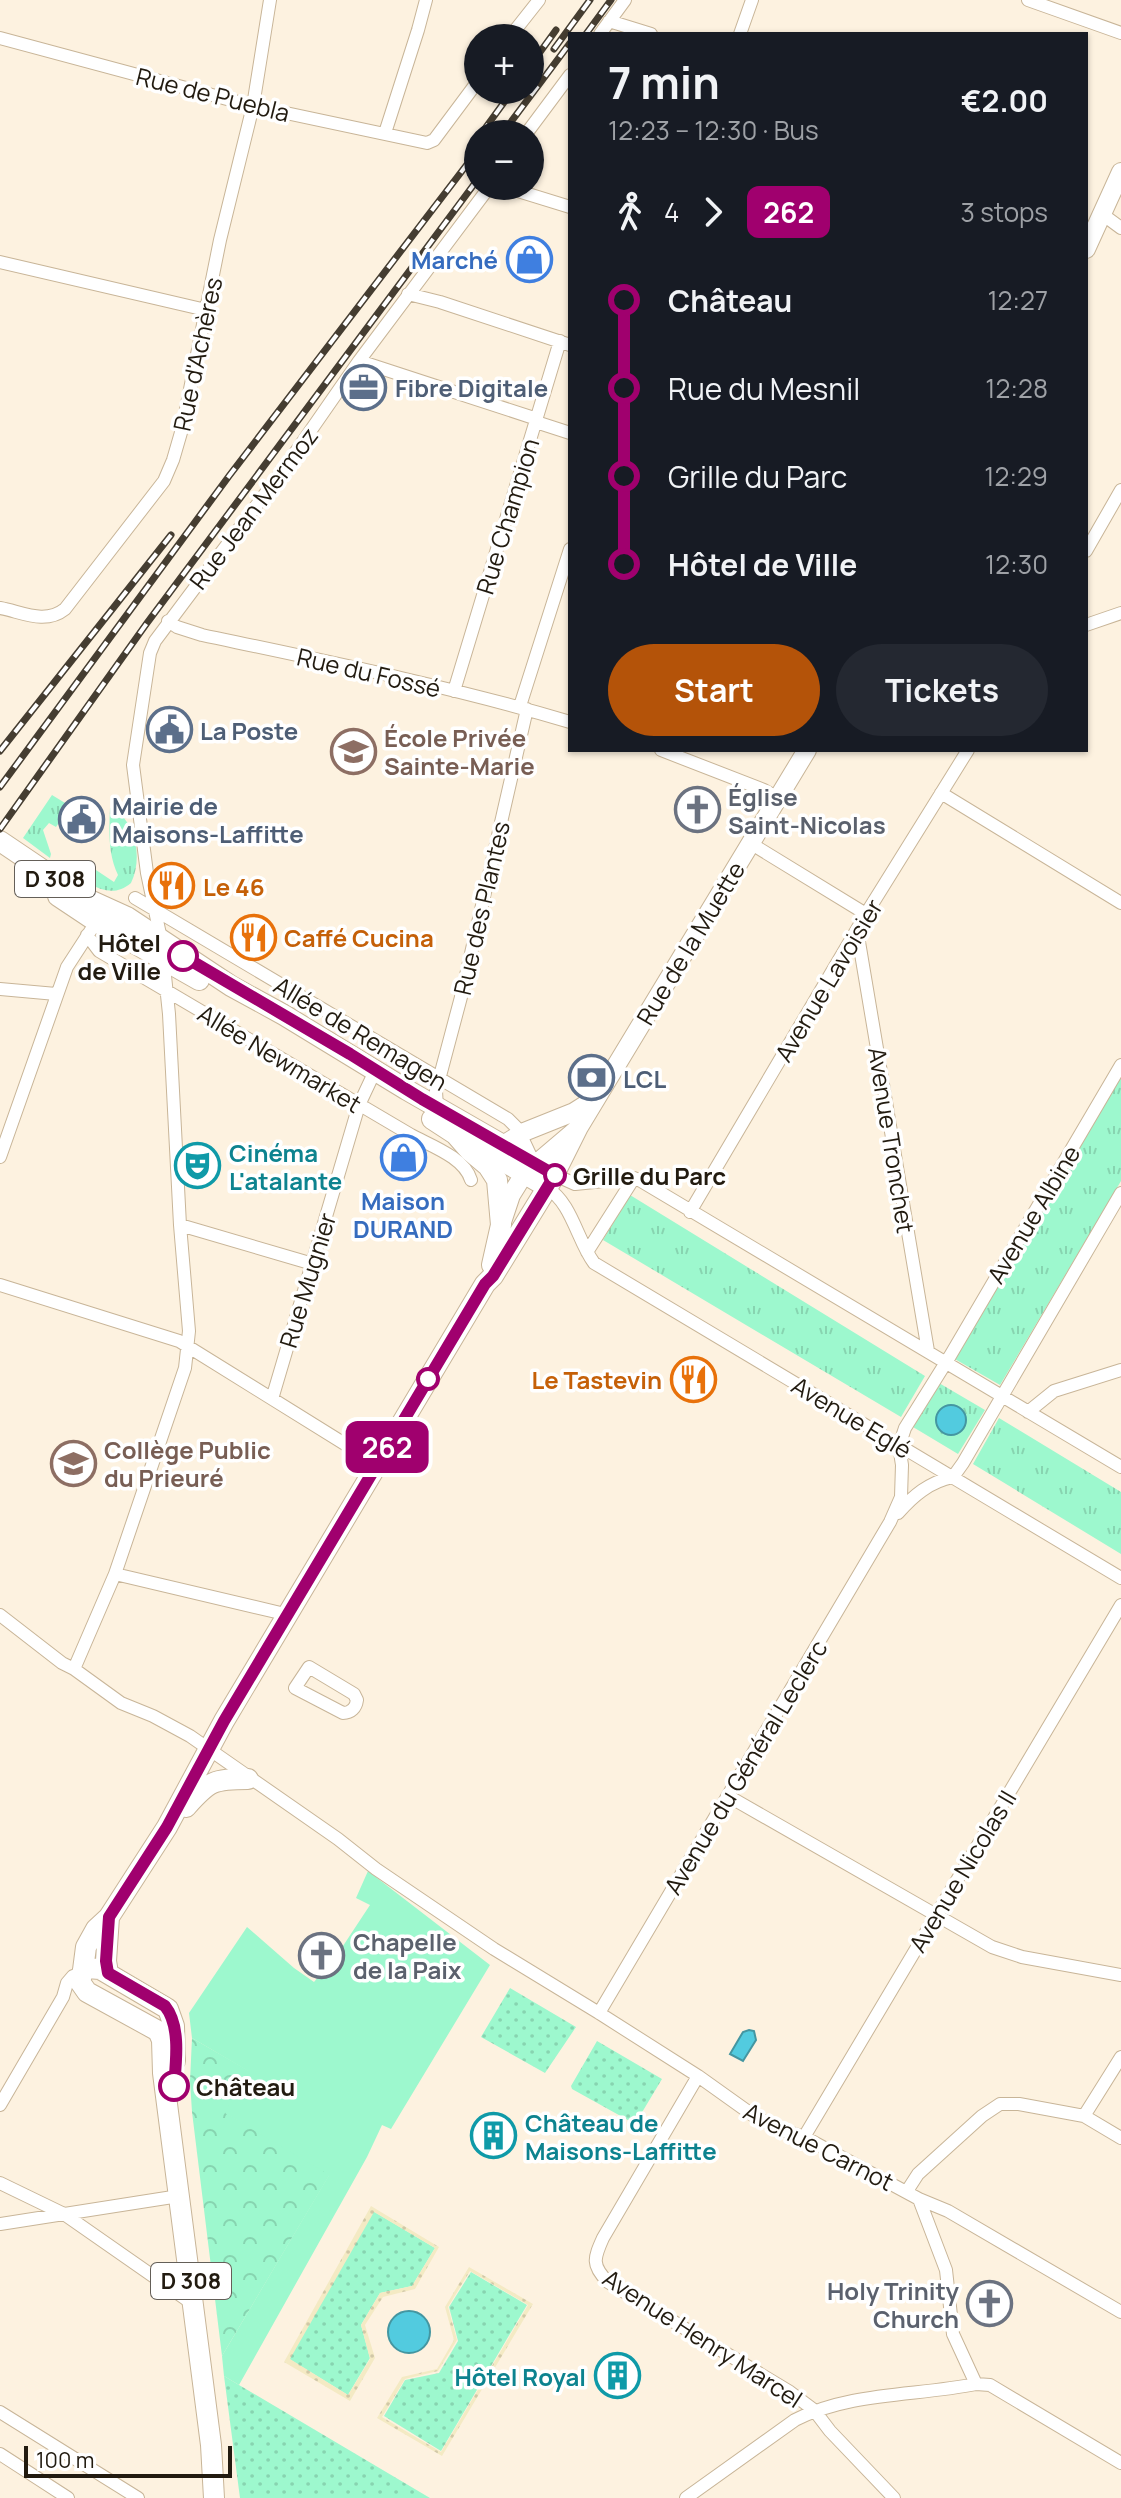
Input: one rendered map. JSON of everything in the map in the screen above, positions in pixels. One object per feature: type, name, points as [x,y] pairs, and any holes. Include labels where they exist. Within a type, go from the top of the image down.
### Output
[{"type":"main road","name":"D 308","points":[[1,846],[117,924],[372,1076],[455,1134],[488,1166],[499,1188],[501,1225],[495,1257],[485,1284],[209,1749],[167,1827],[109,1917],[96,1929],[86,1947],[82,1977]]},
{"type":"main road","name":"D 308","points":[[372,1076],[503,1145],[529,1169],[551,1182],[485,1284]]},
{"type":"main road","points":[[167,1827],[204,1787],[221,1779],[248,1779]]},
{"type":"main road","name":"D 308","points":[[108,1973],[109,1917]]},
{"type":"main road","points":[[93,1967],[108,1973],[165,2006],[169,2012],[169,2025],[158,2031],[82,1977],[93,1967]]},
{"type":"main road","name":"D 308","points":[[169,2012],[175,2036],[170,2117]]},
{"type":"main road","name":"D 308","points":[[158,2031],[162,2040],[163,2073],[211,2445],[214,2498]]},
{"type":"main road","name":"D 308","points":[[211,2445],[223,2498]]},
{"type":"street","name":"Rue d'Achères","points":[[0,608],[35,616],[56,616],[65,609],[164,481],[182,429],[220,240],[253,106],[270,0]]},
{"type":"street","points":[[385,133],[426,0]]},
{"type":"street","points":[[520,24],[539,0]]},
{"type":"street","points":[[601,32],[625,0]]},
{"type":"street","points":[[741,32],[752,0]]},
{"type":"street","points":[[1028,0],[1121,33]]},
{"type":"street","points":[[609,21],[645,32]]},
{"type":"street","name":"Rue de Puebla","points":[[0,38],[253,106],[427,143],[434,140],[464,100]]},
{"type":"street","points":[[536,120],[568,78]]},
{"type":"street","points":[[1088,245],[1121,172]]},
{"type":"street","points":[[544,199],[568,206]]},
{"type":"street","name":"Rue Jean Mermoz","points":[[74,1669],[115,1574],[185,1368],[189,1331],[167,991],[133,765],[150,653],[168,621],[286,466],[359,361],[479,200]]},
{"type":"street","points":[[1102,214],[1121,228]]},
{"type":"street","points":[[0,262],[206,310]]},
{"type":"street","points":[[408,294],[565,343]]},
{"type":"street","name":"Rue Champion","points":[[454,691],[536,420],[565,343]]},
{"type":"street","points":[[359,361],[568,432]]},
{"type":"street","points":[[1088,548],[1121,490]]},
{"type":"street","name":"Rue des Plantes","points":[[437,1108],[436,1091],[524,708],[568,556]]},
{"type":"street","points":[[1088,624],[1121,613]]},
{"type":"street","name":"Rue du Fossé","points":[[168,621],[202,635],[454,691],[568,721]]},
{"type":"street","points":[[666,752],[778,798]]},
{"type":"street","name":"Rue de la Muette","points":[[551,1182],[579,1127],[806,752]]},
{"type":"street","name":"Avenue Lavoisier","points":[[690,1212],[866,914],[967,752]]},
{"type":"street","points":[[941,793],[1121,903]]},
{"type":"street","points":[[750,843],[866,914]]},
{"type":"street","points":[[0,1157],[67,967],[117,924],[147,873]]},
{"type":"street","name":"Allée de Remagen","points":[[117,924],[156,912],[508,1119],[521,1134]]},
{"type":"street","name":"Allée Newmarket","points":[[117,924],[99,951],[457,1160],[467,1168],[471,1180]]},
{"type":"street","name":"Avenue Tronchet","points":[[857,930],[928,1351]]},
{"type":"street","points":[[0,989],[56,994]]},
{"type":"street","name":"Avenue Albine","points":[[944,1363],[1121,1065]]},
{"type":"street","name":"Rue Mugnier","points":[[272,1399],[359,1105],[372,1076]]},
{"type":"street","name":"Rue de la Muette","points":[[503,1145],[574,1112],[599,1095]]},
{"type":"street","name":"Rue de la Muette","points":[[529,1169],[579,1127]]},
{"type":"street","points":[[455,1134],[529,1169]]},
{"type":"street","points":[[501,1225],[511,1195],[529,1169],[521,1134]]},
{"type":"street","points":[[587,1252],[634,1178]]},
{"type":"street","points":[[551,1182],[575,1184],[634,1178],[1121,1467]]},
{"type":"street","name":"Avenue Eglé","points":[[551,1182],[594,1263],[1121,1578]]},
{"type":"street","points":[[953,1477],[1121,1193]]},
{"type":"street","points":[[180,1225],[313,1264]]},
{"type":"street","points":[[0,1285],[179,1341],[377,1464]]},
{"type":"street","name":"Avenue du Général Leclerc","points":[[599,2013],[890,1522],[901,1497],[899,1446],[905,1428],[944,1363]]},
{"type":"street","points":[[1028,1412],[1054,1391],[1121,1370]]},
{"type":"street","name":"Avenue du Général Leclerc","points":[[890,1522],[921,1490],[953,1477]]},
{"type":"street","points":[[115,1574],[289,1615]]},
{"type":"street","name":"Avenue Nicolas II","points":[[804,2137],[1121,1605]]},
{"type":"street","name":"Avenue Carnot","points":[[0,1615],[121,1703],[153,1716],[209,1749],[494,1949],[698,2076],[754,2116],[804,2137],[919,2199],[946,2270],[953,2334],[976,2384]]},
{"type":"street","points":[[309,1667],[354,1694],[356,1705],[351,1711],[343,1713],[295,1688],[309,1667]]},
{"type":"street","points":[[728,1796],[992,1947],[1022,1957],[1121,1975]]},
{"type":"street","points":[[0,2104],[63,1997],[82,1977]]},
{"type":"street","points":[[1084,2116],[1121,2057]]},
{"type":"street","name":"Avenue Henry Marcel","points":[[698,2076],[603,2238],[596,2253],[595,2264],[599,2273],[608,2282],[773,2380],[814,2410],[894,2498]]},
{"type":"street","points":[[907,2191],[918,2174],[982,2116],[1000,2104],[1019,2104],[1084,2116],[1121,2138]]},
{"type":"street","points":[[0,2183],[64,2214],[194,2305]]},
{"type":"street","points":[[0,2224],[179,2196]]},
{"type":"street","points":[[919,2199],[948,2211],[1121,2312]]},
{"type":"street","points":[[686,2498],[795,2420],[814,2410],[853,2401],[976,2384],[990,2385],[1121,2463]]},
{"type":"street","points":[[0,2412],[138,2498]]},
{"type":"street","points":[[0,2454],[68,2498]]},
{"type":"green space","points":[[52,795],[70,806],[56,827],[49,823],[43,830],[50,858],[23,838]]},
{"type":"green space","points":[[113,807],[132,832],[137,852],[131,883],[108,891],[93,886],[71,872],[71,866],[77,862],[114,882],[118,875],[110,843],[110,808]]},
{"type":"green space","points":[[1121,1074],[1121,1181],[1000,1385],[953,1358]]},
{"type":"green space","points":[[630,1195],[925,1376],[901,1417],[603,1240]]},
{"type":"green space","points":[[939,1383],[985,1410],[958,1454],[913,1427]]},
{"type":"green space","points":[[999,1418],[1121,1492],[1121,1554],[973,1464]]},
{"type":"green space","points":[[368,1871],[490,1965],[391,2129],[382,2125],[239,2385],[224,2376],[222,2356],[329,2175],[225,2113],[248,2071],[192,2038],[189,2013],[247,1927],[314,1982],[339,1952],[370,1905],[356,1898]]},
{"type":"green space","points":[[510,1988],[576,2027],[545,2073],[481,2037]]},
{"type":"green space","points":[[192,2038],[249,2071],[226,2113],[330,2174],[222,2356],[192,2112]]},
{"type":"green space","points":[[597,2041],[662,2079],[635,2124],[572,2089]]},
{"type":"green space","points":[[373,2211],[435,2248],[412,2286],[380,2293],[361,2325],[370,2358],[348,2395],[289,2359]]},
{"type":"green space","points":[[471,2272],[527,2305],[441,2451],[384,2416],[405,2380],[439,2373],[458,2341],[449,2307]]},
{"type":"green space","points":[[224,2376],[239,2385],[430,2498],[240,2498]]},
{"type":"sand","points":[[371,2206],[439,2247],[415,2289],[383,2297],[365,2325],[375,2358],[350,2401],[284,2362]],"holes":[[[374,2212],[435,2248],[412,2286],[380,2293],[361,2325],[370,2359],[348,2395],[290,2359]]]},
{"type":"sand","points":[[469,2267],[533,2304],[442,2456],[377,2418],[402,2377],[437,2369],[454,2340],[445,2307]],"holes":[[[470,2271],[528,2305],[441,2452],[382,2417],[405,2379],[438,2371],[457,2340],[448,2307]]]},
{"type":"water","points":[[951,1405],[957,1406],[965,1414],[965,1426],[957,1434],[951,1435],[945,1434],[937,1426],[936,1420],[937,1414],[945,1406]]},
{"type":"water","points":[[754,2031],[756,2040],[743,2061],[730,2054],[743,2032]]},
{"type":"water","points":[[409,2311],[424,2317],[430,2332],[424,2347],[409,2353],[394,2347],[388,2332],[394,2317]]},
{"type":"railway","points":[[554,49],[590,0]]},
{"type":"railway","points":[[587,32],[611,0]]},
{"type":"railway","points":[[544,47],[556,30]]},
{"type":"railway","points":[[512,120],[568,46]]},
{"type":"railway","points":[[491,120],[503,104]]},
{"type":"railway","points":[[0,787],[229,476],[464,168]]},
{"type":"railway","points":[[0,829],[147,623],[464,198]]},
{"type":"railway","points":[[0,751],[171,535]]},
{"type":"bus line","name":"262","points":[[174,2086],[175,2036],[168,2009],[108,1973],[109,1917],[167,1827],[224,1721],[402,1421],[555,1175],[183,956]]},
{"type":"place","name":"Marché","points":[[529,259]]},
{"type":"place","name":"Fibre Digitale","points":[[364,387]]},
{"type":"place","name":"La Poste","points":[[169,730]]},
{"type":"place","name":"École Privée Sainte-Marie","points":[[353,751]]},
{"type":"place","name":"Église Saint-Nicolas","points":[[697,810]]},
{"type":"place","name":"Mairie de Maisons-Laffitte","points":[[81,819]]},
{"type":"place","name":"Le 46","points":[[172,886]]},
{"type":"place","name":"Caffé Cucina","points":[[253,937]]},
{"type":"place","name":"Hôtel de Ville","points":[[183,956]]},
{"type":"place","name":"LCL","points":[[592,1078]]},
{"type":"place","name":"Maison DURAND","points":[[403,1158]]},
{"type":"place","name":"Cinéma L'atalante","points":[[198,1166]]},
{"type":"place","name":"Grille du Parc","points":[[555,1175]]},
{"type":"place","name":"Le Tastevin","points":[[693,1379]]},
{"type":"place","name":"Collège Public du Prieuré","points":[[73,1463]]},
{"type":"place","name":"Chapelle de la Paix","points":[[322,1955]]},
{"type":"place","name":"Château","points":[[174,2086]]},
{"type":"place","name":"Château de Maisons-Laffitte","points":[[494,2136]]},
{"type":"place","name":"Holy Trinity Church","points":[[990,2304]]},
{"type":"place","name":"Hôtel Royal","points":[[617,2376]]}]
